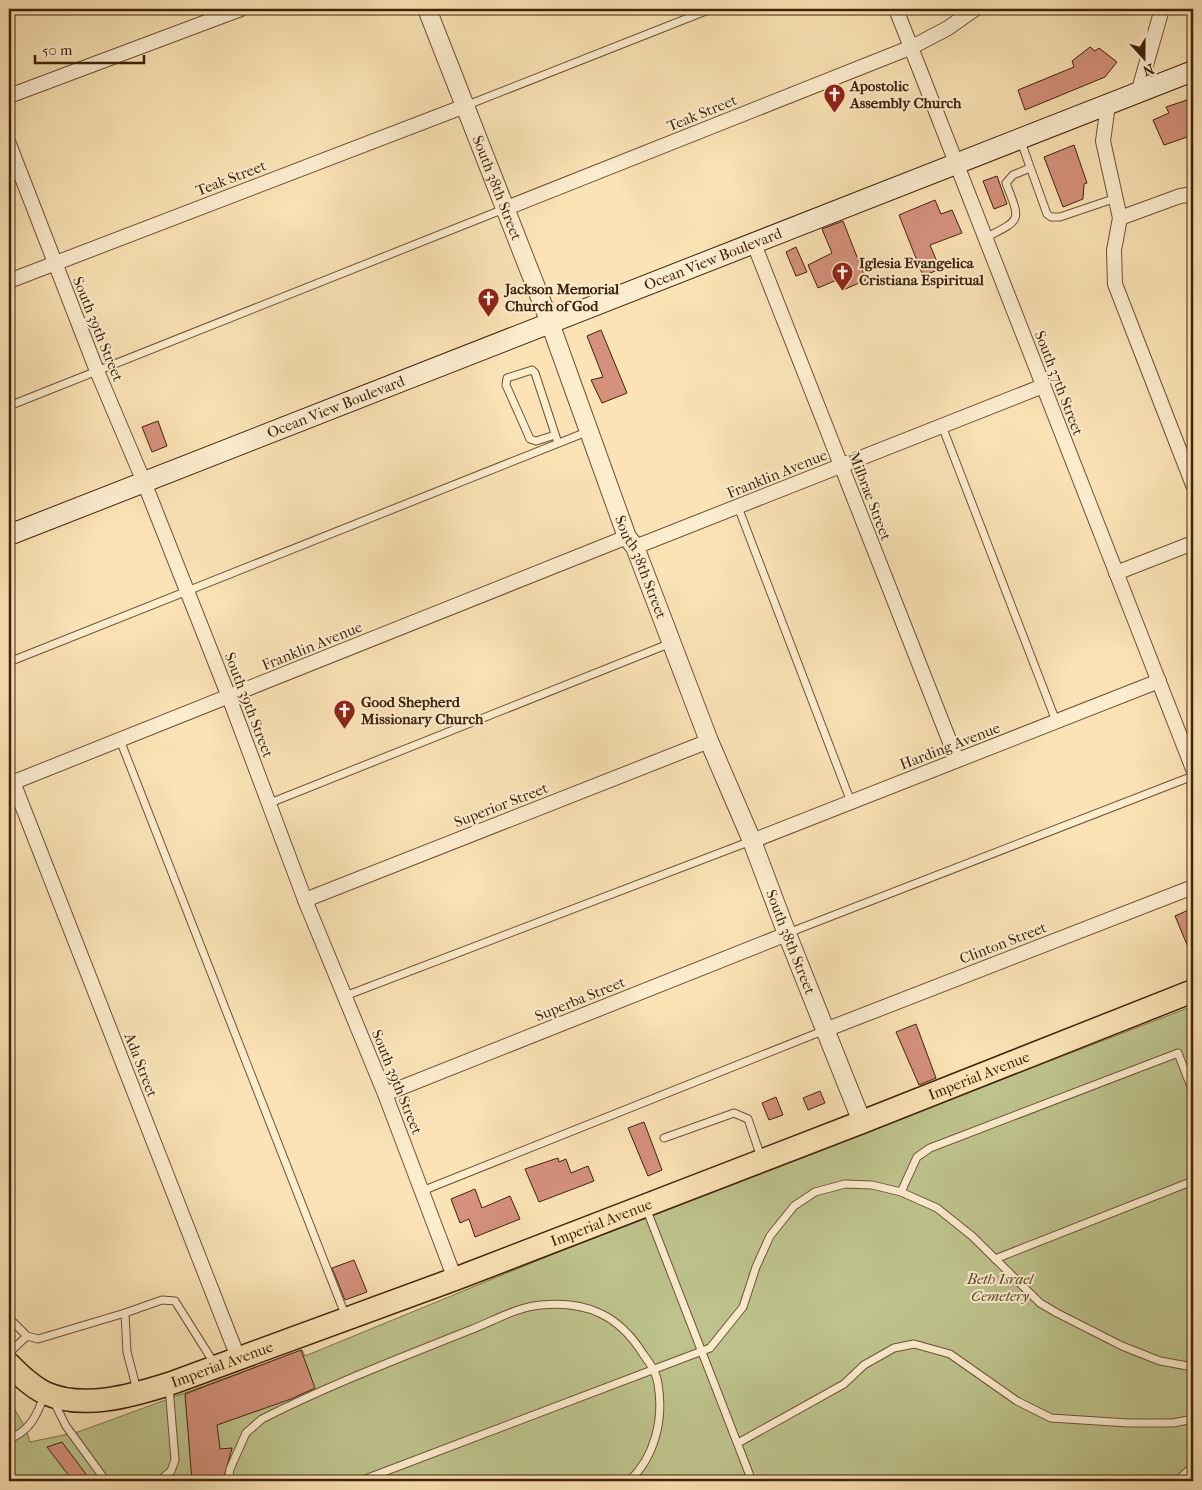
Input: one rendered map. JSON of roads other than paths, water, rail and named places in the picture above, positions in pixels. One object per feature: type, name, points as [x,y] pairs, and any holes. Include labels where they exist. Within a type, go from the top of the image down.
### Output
[{"type":"main road","name":"Ocean View Boulevard","points":[[9,535],[1193,71]]},
{"type":"main road","name":"Imperial Avenue","points":[[9,1364],[24,1380],[48,1394],[78,1401],[138,1394],[239,1360],[455,1279],[862,1122],[1193,991]]},
{"type":"street","points":[[9,96],[241,9]]},
{"type":"street","name":"South 38th Street","points":[[427,9],[550,324],[631,542],[709,741],[752,841],[786,934],[862,1122]]},
{"type":"street","name":"South 37th Street","points":[[896,9],[1193,769]]},
{"type":"street","name":"Teak Street","points":[[504,209],[912,47],[948,28],[975,9]]},
{"type":"street","points":[[1138,93],[1162,9]]},
{"type":"street","points":[[1108,105],[1103,141],[1120,218],[1114,250],[1115,284],[1193,485]]},
{"type":"street","name":"Teak Street","points":[[9,281],[464,106]]},
{"type":"street","name":"South 39th Street","points":[[9,144],[97,372],[188,592],[270,803],[305,900],[385,1094],[455,1279]]},
{"type":"street","points":[[1120,218],[1180,196],[1193,194]]},
{"type":"street","name":"Milbrae Street","points":[[754,244],[957,760]]},
{"type":"street","name":"Franklin Avenue","points":[[11,783],[631,542],[738,507],[1043,386]]},
{"type":"street","points":[[1116,573],[1193,543]]},
{"type":"street","name":"Harding Avenue","points":[[752,841],[1159,681]]},
{"type":"street","name":"Superior Street","points":[[305,900],[709,741]]},
{"type":"street","name":"Ada Street","points":[[11,783],[239,1360]]},
{"type":"street","name":"Clinton Street","points":[[825,1030],[1193,887]]},
{"type":"street","name":"Superba Street","points":[[385,1094],[786,934]]},
{"type":"lane","points":[[464,106],[711,9]]},
{"type":"lane","points":[[1020,139],[1047,214],[1051,217],[1060,217],[1116,198]]},
{"type":"lane","points":[[985,238],[1010,225],[1017,219],[1018,213],[1006,183],[1013,175],[1030,168]]},
{"type":"lane","points":[[9,406],[504,209]]},
{"type":"lane","points":[[556,435],[536,440],[530,439],[506,385],[507,378],[532,370],[556,435],[558,443]]},
{"type":"lane","points":[[942,426],[1056,721]]},
{"type":"lane","points":[[9,662],[589,431]]},
{"type":"lane","points":[[738,507],[851,802]]},
{"type":"lane","points":[[270,803],[672,643]]},
{"type":"lane","points":[[120,740],[347,1320]]},
{"type":"lane","points":[[786,934],[1193,776]]},
{"type":"lane","points":[[345,996],[752,841]]},
{"type":"lane","points":[[422,1191],[825,1030]]},
{"type":"lane","points":[[901,1192],[917,1157],[930,1148],[1178,1053],[1193,1092]]},
{"type":"lane","points":[[664,1138],[734,1112],[748,1119],[762,1160]]},
{"type":"lane","points":[[996,1259],[1193,1181]]},
{"type":"lane","points":[[360,1481],[653,1368],[701,1353],[710,1348],[743,1307],[756,1267],[770,1236],[794,1206],[815,1192],[846,1184],[872,1185],[901,1192],[937,1208],[996,1259],[1040,1303],[1137,1352],[1160,1361],[1193,1368]]},
{"type":"lane","points":[[645,1205],[752,1481]]},
{"type":"lane","points":[[9,1318],[26,1336],[44,1338],[162,1300],[175,1301],[216,1368]]},
{"type":"lane","points":[[228,1481],[230,1469],[246,1433],[262,1419],[400,1357],[525,1307],[557,1304],[593,1309],[624,1328],[653,1368],[658,1382],[659,1427],[651,1450],[640,1471],[629,1481]]},
{"type":"lane","points":[[125,1313],[127,1352],[138,1394]]},
{"type":"lane","points":[[9,1353],[26,1336]]},
{"type":"lane","points":[[738,1443],[844,1384],[864,1364],[894,1348],[914,1344],[950,1354],[1017,1401],[1051,1418],[1128,1423],[1172,1423],[1193,1419]]},
{"type":"lane","points":[[159,1481],[171,1471],[175,1460],[169,1384]]},
{"type":"lane","points":[[9,1439],[26,1429],[36,1418],[48,1394]]},
{"type":"lane","points":[[48,1394],[66,1426],[106,1481]]},
{"type":"lane","points":[[1177,1481],[1193,1466]]},
{"type":"place","name":"Apostolic Assembly Church","points":[[834,114]]},
{"type":"place","name":"Iglesia Evangelica Cristiana Espiritual","points":[[843,291]]},
{"type":"place","name":"Jackson Memorial Church of God","points":[[489,317]]},
{"type":"place","name":"Good Shepherd Missionary Church","points":[[345,730]]},
{"type":"park label","name":"Beth Israel Cemetery","points":[[1000,1288]]}]
